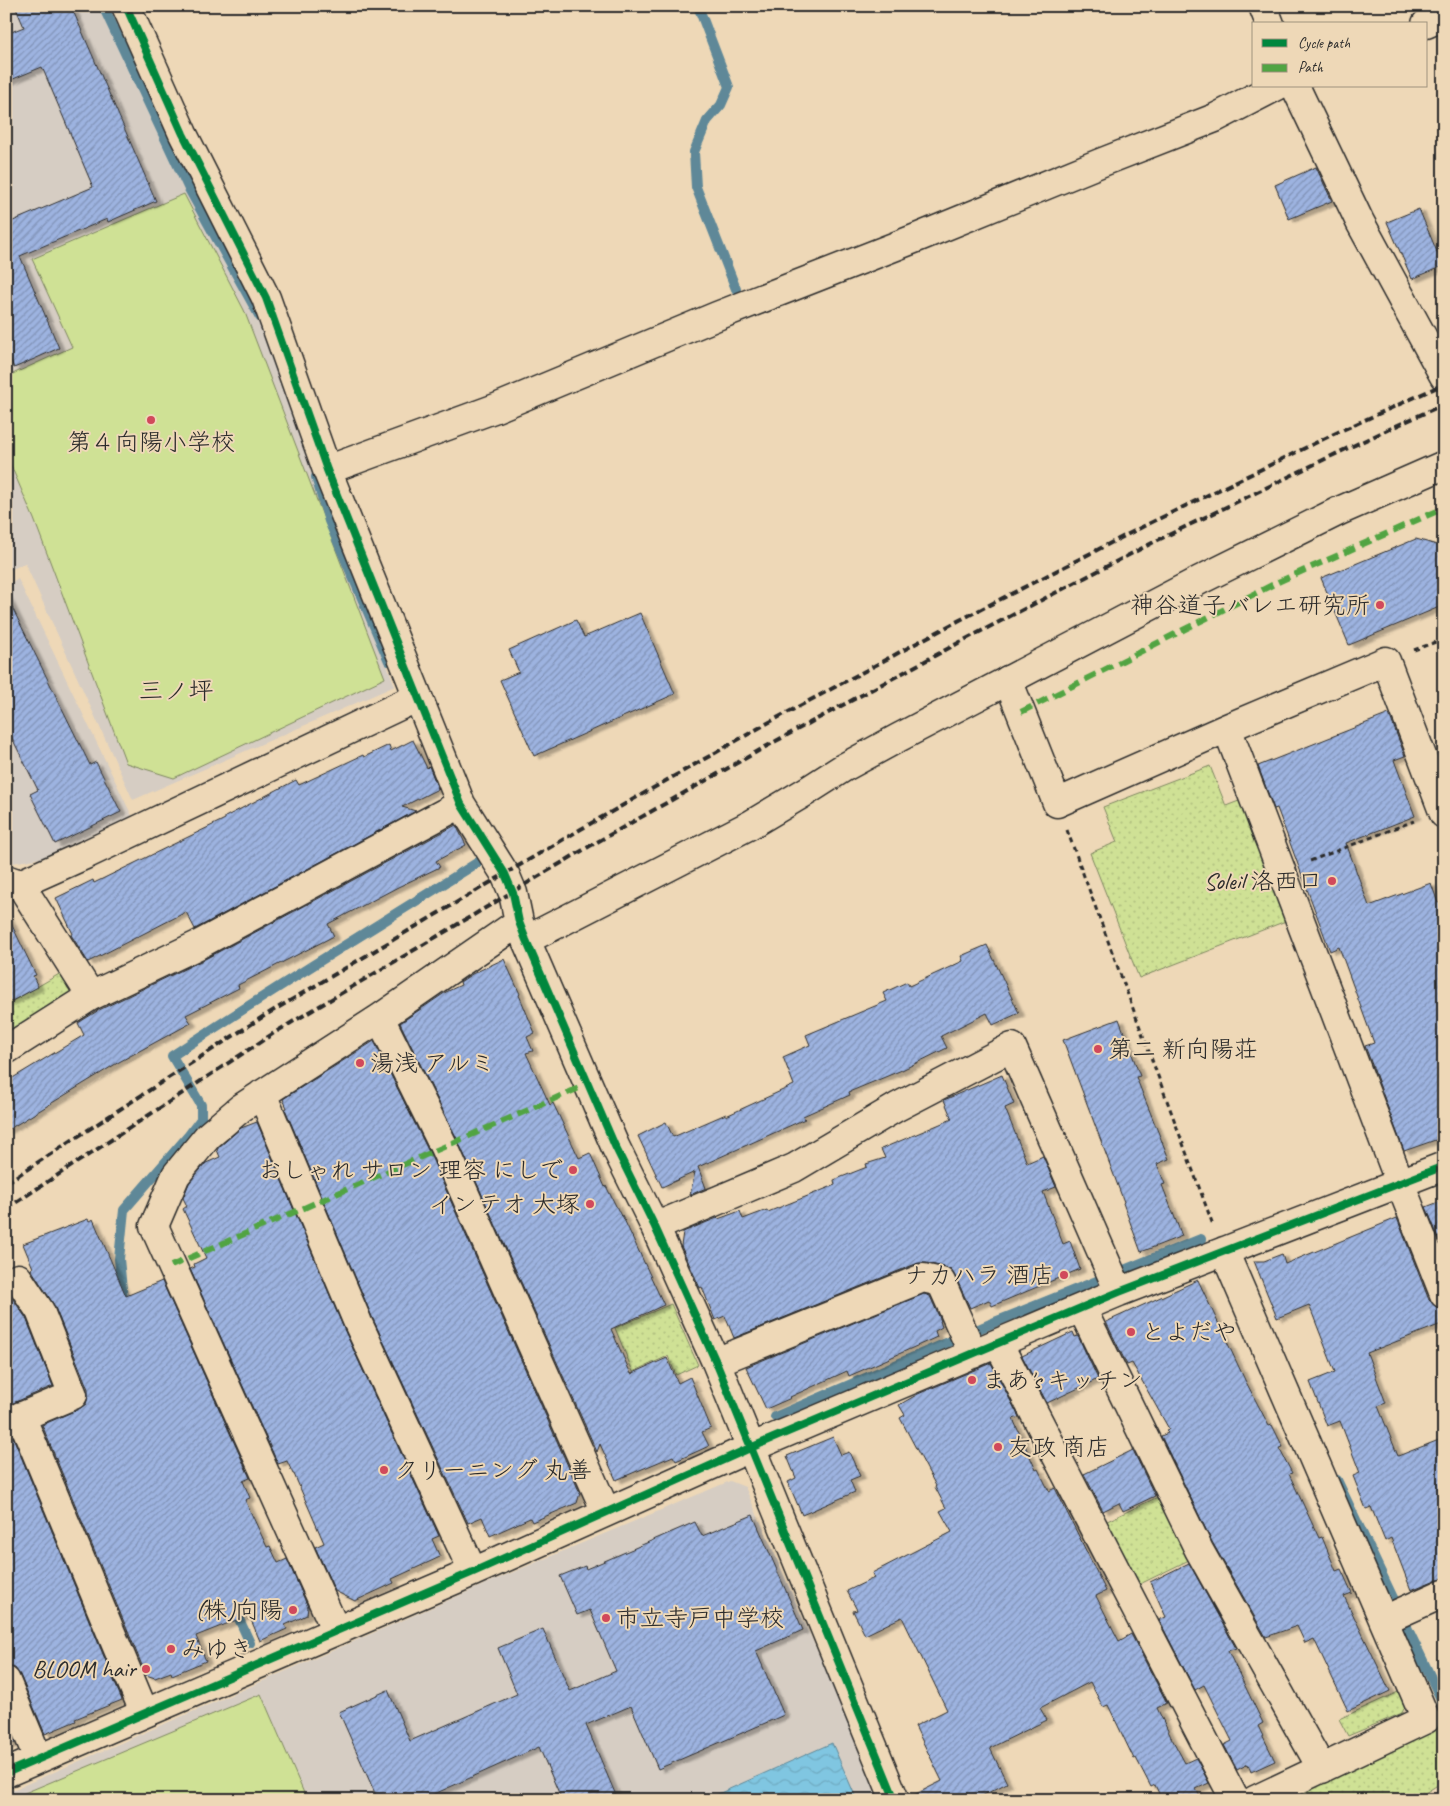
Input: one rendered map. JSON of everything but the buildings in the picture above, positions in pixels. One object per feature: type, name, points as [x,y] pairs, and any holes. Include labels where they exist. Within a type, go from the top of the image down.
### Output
[{"type":"street","points":[[126,6],[184,134],[266,298],[327,470],[461,804],[505,874],[513,893],[522,931],[615,1146],[655,1227],[716,1362],[895,1800]]},
{"type":"street","points":[[1263,6],[1269,22]]},
{"type":"street","points":[[1428,23],[1444,16]]},
{"type":"street","points":[[327,470],[496,408],[717,316],[1215,118],[1273,88]]},
{"type":"street","points":[[1296,88],[1360,222],[1444,376]]},
{"type":"street","points":[[336,1631],[154,1226],[176,1175],[208,1136],[241,1108],[262,1094],[380,1018],[522,931],[750,825],[807,792],[843,768],[1200,580],[1339,511],[1444,465]]},
{"type":"street","points":[[1008,680],[1057,803],[1386,661],[1443,812]]},
{"type":"street","points":[[91,996],[13,882],[85,856],[418,697]]},
{"type":"street","points":[[1227,728],[1444,1294]]},
{"type":"street","points":[[6,1050],[91,996],[198,945],[461,804]]},
{"type":"street","points":[[380,1018],[444,1147],[606,1512]]},
{"type":"street","points":[[655,1227],[794,1168],[897,1107],[1012,1047],[1119,1292]]},
{"type":"street","points":[[262,1094],[358,1323],[472,1572]]},
{"type":"street","points":[[6,1773],[472,1572],[750,1448],[998,1343],[1119,1292],[1444,1166]]},
{"type":"street","points":[[1224,1251],[1426,1718],[1255,1800]]},
{"type":"street","points":[[18,1278],[40,1311],[73,1395],[14,1419],[144,1712]]},
{"type":"street","points":[[716,1362],[923,1278],[941,1282],[974,1354]]},
{"type":"street","points":[[1082,1309],[1199,1550],[1322,1769]]},
{"type":"street","points":[[998,1343],[1235,1800]]},
{"type":"street","points":[[1384,1620],[1444,1593]]},
{"type":"street","points":[[6,1681],[38,1758]]},
{"type":"path","points":[[1057,803],[1224,1251]]},
{"type":"path","points":[[1283,872],[1443,812]]},
{"type":"shaded area","name":"第４向陽小学校","points":[[6,6],[111,6],[243,277],[395,686],[133,800],[25,563],[6,572]]},
{"type":"shaded area","points":[[18,579],[132,816],[41,858],[7,864],[6,585]]},
{"type":"shaded area","name":"市立寺戸中学校","points":[[730,1481],[745,1487],[883,1800],[6,1800],[6,1793],[518,1570]]},
{"type":"green space","name":"第４向陽小学校","points":[[184,194],[244,310],[385,678],[174,778],[126,763],[34,519],[6,454],[6,377],[72,347],[32,259]]},
{"type":"green space","points":[[1210,766],[1226,806],[1244,799],[1291,919],[1139,978],[1090,853],[1117,842],[1103,807]]},
{"type":"green space","points":[[61,973],[74,994],[6,1032],[6,1005]]},
{"type":"green space","points":[[671,1304],[698,1365],[676,1375],[668,1356],[633,1372],[615,1328]]},
{"type":"green space","points":[[1160,1496],[1189,1560],[1134,1587],[1103,1523]]},
{"type":"green space","points":[[1407,1688],[1410,1696],[1402,1713],[1348,1736],[1339,1719]]},
{"type":"green space","points":[[261,1694],[307,1800],[8,1800]]},
{"type":"green space","points":[[1444,1721],[1444,1781],[1414,1800],[1277,1800]]},
{"type":"water","points":[[832,1743],[857,1800],[707,1799]]},
{"type":"waterway","points":[[103,6],[188,187],[260,317]]},
{"type":"waterway","points":[[698,6],[729,87],[721,105],[707,121],[694,152],[696,187],[736,289]]},
{"type":"waterway","points":[[316,477],[329,521],[389,661]]},
{"type":"waterway","points":[[123,1299],[119,1259],[124,1210],[201,1119],[201,1105],[172,1056],[480,861]]},
{"type":"waterway","points":[[775,1417],[990,1324],[1201,1239]]},
{"type":"waterway","points":[[1337,1480],[1443,1703]]},
{"type":"waterway","points":[[234,1608],[250,1643]]},
{"type":"railway","points":[[6,1183],[264,1016],[581,829],[766,724],[954,623],[1144,526],[1336,433],[1444,384]]},
{"type":"railway","points":[[6,1209],[274,1033],[590,846],[776,741],[964,640],[1154,542],[1444,404]]},
{"type":"marked path","points":[[1021,712],[1278,582],[1444,508]]},
{"type":"marked path","points":[[171,1266],[588,1084]]},
{"type":"cycle path","points":[[126,6],[183,134],[266,298],[327,470],[461,804],[505,874],[513,893],[519,922],[526,940],[615,1146],[655,1227],[716,1362],[895,1800]]},
{"type":"cycle path","points":[[6,1773],[473,1572],[750,1448],[998,1343],[1119,1292],[1444,1166]]},
{"type":"place","name":"第４向陽小学校","points":[[151,420]]},
{"type":"place","name":"神谷道子バレエ研究所","points":[[1380,605]]},
{"type":"place","name":"Soleil 洛西口","points":[[1332,881]]},
{"type":"place","name":"第二 新向陽荘","points":[[1098,1049]]},
{"type":"place","name":"湯浅 アルミ","points":[[360,1063]]},
{"type":"place","name":"おしゃれ サロン 理容 にしで","points":[[573,1170]]},
{"type":"place","name":"インテオ 大塚","points":[[590,1204]]},
{"type":"place","name":"ナカハラ 酒店","points":[[1064,1275]]},
{"type":"place","name":"とよだや","points":[[1131,1332]]},
{"type":"place","name":"まあ's キッチン","points":[[972,1380]]},
{"type":"place","name":"友政 商店","points":[[998,1447]]},
{"type":"place","name":"クリーニング 丸善","points":[[384,1470]]},
{"type":"place","name":"(株)向陽","points":[[293,1610]]},
{"type":"place","name":"市立寺戸中学校","points":[[606,1618]]},
{"type":"place","name":"みゆき","points":[[171,1649]]},
{"type":"place","name":"BLOOM hair","points":[[146,1669]]},
{"type":"district","name":"三ノ坪","points":[[176,691]]}]
